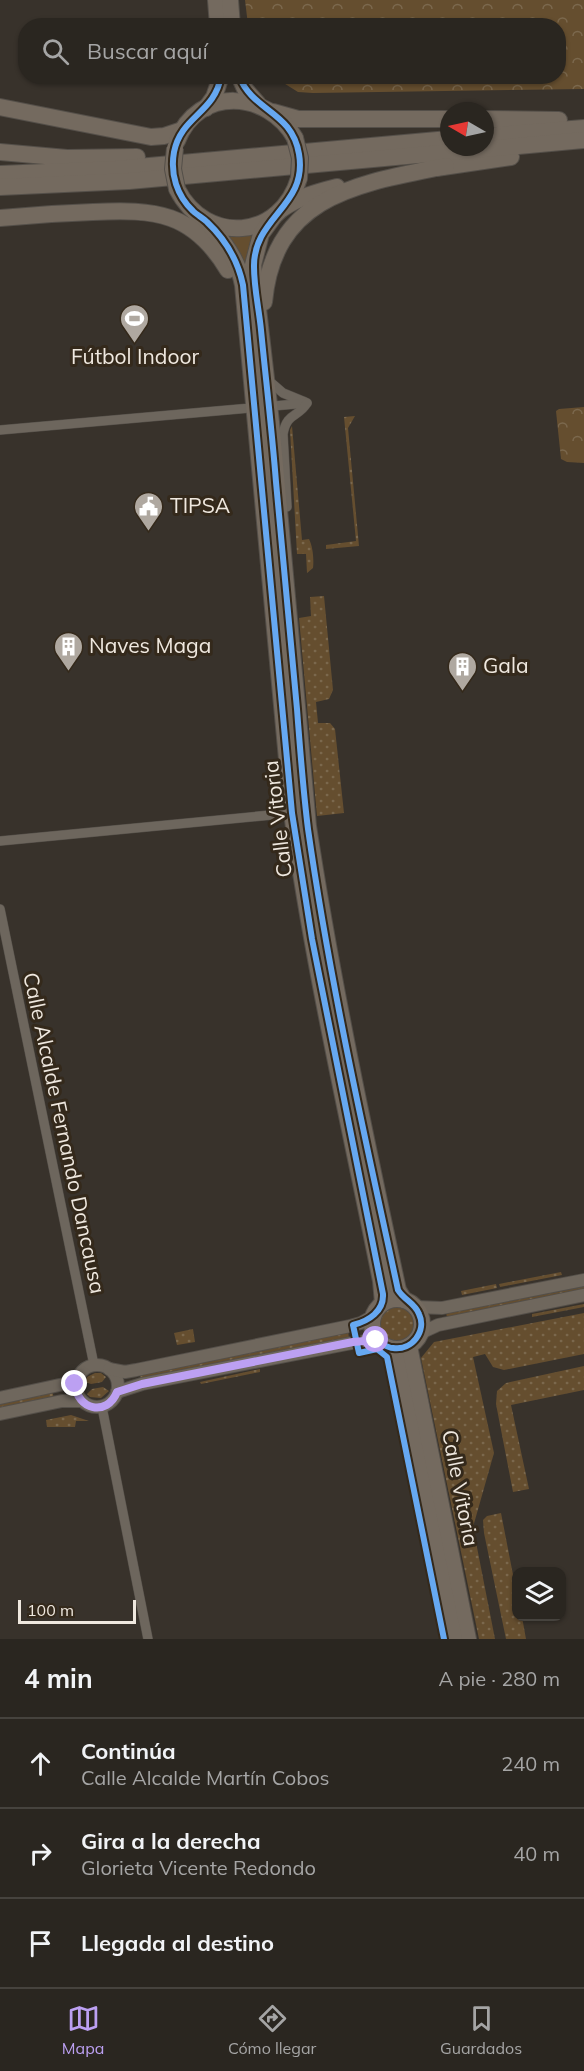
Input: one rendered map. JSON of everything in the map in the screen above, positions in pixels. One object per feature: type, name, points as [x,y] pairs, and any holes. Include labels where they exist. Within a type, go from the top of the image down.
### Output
[{"type":"highway","points":[[216,0],[217,18]]},
{"type":"highway","points":[[230,0],[231,18]]},
{"type":"highway","points":[[206,108],[214,97],[218,84]]},
{"type":"highway","points":[[243,84],[245,89],[284,122],[295,138],[300,158],[299,178],[293,194],[279,212]]},
{"type":"highway","points":[[200,217],[184,201],[177,189],[173,169],[175,148],[182,130],[189,121],[206,108],[234,100],[298,119],[440,119]]},
{"type":"highway","points":[[0,106],[152,137],[182,130]]},
{"type":"highway","points":[[494,119],[584,119]]},
{"type":"highway","points":[[494,135],[584,128]]},
{"type":"highway","points":[[0,174],[116,169],[440,140]]},
{"type":"highway","points":[[0,187],[129,182],[584,140]]},
{"type":"highway","points":[[266,374],[269,356],[264,304],[268,272],[277,249],[295,224],[308,211],[323,201],[347,191],[411,173],[584,147]]},
{"type":"highway","points":[[0,152],[67,158],[270,154]]},
{"type":"highway","points":[[0,218],[152,205],[171,206],[218,226],[238,229],[262,223],[294,200],[315,193],[446,166]]},
{"type":"highway","points":[[60,213],[150,212],[165,215],[187,225],[209,243],[228,269],[246,325]]},
{"type":"highway","name":"Calle Vitoria","points":[[279,212],[261,234],[254,266],[266,374],[262,406],[292,813],[308,916],[381,1281],[378,1310]]},
{"type":"highway","name":"Calle Vitoria","points":[[200,217],[226,245],[241,274],[246,305],[246,325],[276,480],[304,794],[317,889],[392,1263],[398,1290],[409,1304]]},
{"type":"highway","points":[[304,794],[298,807],[292,813],[301,820],[311,877],[317,889]]},
{"type":"highway","points":[[393,1300],[409,1304],[422,1322],[407,1344],[379,1341],[373,1329],[378,1310],[393,1300]]},
{"type":"highway","name":"Calle Vitoria","points":[[407,1344],[453,1639]]},
{"type":"highway","name":"Calle Vitoria","points":[[407,1344],[468,1639]]},
{"type":"main road","points":[[409,1304],[442,1308],[584,1280]]},
{"type":"main road","points":[[407,1344],[438,1325],[584,1295]]},
{"type":"main road","points":[[0,1398],[64,1384],[77,1378],[84,1369],[94,1365],[125,1372],[136,1370],[350,1326],[361,1323],[378,1310]]},
{"type":"main road","points":[[117,1392],[153,1382],[353,1342],[379,1341]]},
{"type":"main road","points":[[0,1414],[67,1400],[81,1401],[91,1407],[102,1407],[112,1401],[117,1392],[117,1379],[109,1369]]},
{"type":"main road","points":[[77,1378],[76,1390],[81,1401]]},
{"type":"street","points":[[266,374],[283,393],[307,403]]},
{"type":"street","points":[[0,430],[307,403]]},
{"type":"street","points":[[281,532],[287,511],[283,434],[287,420],[304,408],[307,403]]},
{"type":"street","points":[[0,841],[292,813]]},
{"type":"street","name":"Calle Alcalde Fernando Dancausa","points":[[0,909],[94,1365]]},
{"type":"street","points":[[102,1407],[148,1639]]},
{"type":"green space","points":[[245,0],[584,0],[584,89],[313,93],[298,92],[285,84],[566,84],[566,18],[247,18]]},
{"type":"green space","points":[[255,232],[249,275],[224,234]]},
{"type":"green space","points":[[584,407],[584,463],[567,462],[561,459],[556,411]]},
{"type":"green space","points":[[355,416],[348,428],[359,546],[326,549],[326,545],[356,541],[344,417]]},
{"type":"green space","points":[[292,426],[302,540],[309,539],[313,553],[313,568],[307,573],[306,554],[297,554],[290,430]]},
{"type":"green space","points":[[324,596],[333,690],[329,699],[316,702],[318,723],[330,723],[335,729],[344,813],[317,816],[299,618],[311,616],[310,597]]},
{"type":"green space","points":[[561,1272],[562,1275],[500,1287],[499,1284]]},
{"type":"green space","points":[[496,1284],[497,1288],[462,1295],[461,1291]]},
{"type":"green space","points":[[584,1284],[584,1289],[447,1318],[446,1312]]},
{"type":"green space","points":[[584,1304],[584,1307],[532,1317],[532,1314]]},
{"type":"green space","points":[[397,1305],[404,1306],[410,1311],[415,1317],[415,1331],[410,1337],[404,1342],[397,1343],[390,1342],[384,1337],[379,1331],[378,1324],[379,1317],[384,1311],[390,1306]]},
{"type":"green space","points":[[584,1313],[584,1354],[504,1370],[493,1367],[485,1354],[473,1357],[494,1453],[473,1527],[495,1639],[479,1639],[421,1358],[434,1342]]},
{"type":"green space","points":[[193,1329],[195,1342],[177,1345],[174,1333]]},
{"type":"green space","points":[[348,1331],[349,1338],[141,1380],[140,1374]]},
{"type":"green space","points":[[584,1366],[584,1390],[511,1405],[529,1489],[513,1492],[496,1404],[497,1391],[506,1383]]},
{"type":"green space","points":[[260,1369],[260,1372],[201,1384],[200,1382]]},
{"type":"green space","points":[[101,1373],[106,1377],[102,1382],[91,1384],[85,1382],[87,1377]]},
{"type":"green space","points":[[103,1387],[109,1391],[101,1398],[90,1397],[87,1394],[92,1389]]},
{"type":"green space","points":[[52,1391],[54,1398],[0,1409],[0,1402]]},
{"type":"green space","points":[[71,1415],[89,1421],[76,1421],[75,1427],[47,1427],[46,1420]]},
{"type":"green space","points":[[501,1513],[512,1569],[512,1621],[523,1621],[526,1639],[506,1639],[484,1533],[483,1520],[487,1516]]},
{"type":"cycle path","points":[[219,84],[212,98],[183,130],[178,140],[173,160],[174,176],[179,192],[187,205],[207,222],[225,243],[238,267],[243,285],[292,813],[312,939],[383,1294],[378,1310],[365,1321],[353,1325],[359,1353],[377,1349],[387,1357],[444,1639]]},
{"type":"cycle path","points":[[243,84],[253,97],[289,129],[299,154],[300,172],[296,187],[262,236],[256,250],[254,275],[273,444],[308,829],[317,887],[349,1060],[398,1290],[415,1307],[421,1320],[419,1333],[412,1343],[406,1346],[391,1348],[376,1341]]},
{"type":"place","name":"Fútbol Indoor","points":[[135,344]]},
{"type":"place","name":"TIPSA","points":[[149,532]]},
{"type":"place","name":"Naves Maga","points":[[68,672]]},
{"type":"place","name":"Gala","points":[[462,692]]},
{"type":"route","points":[[75,1384],[81,1401],[96,1408],[107,1405],[117,1392],[142,1384],[353,1342],[376,1340]]}]
